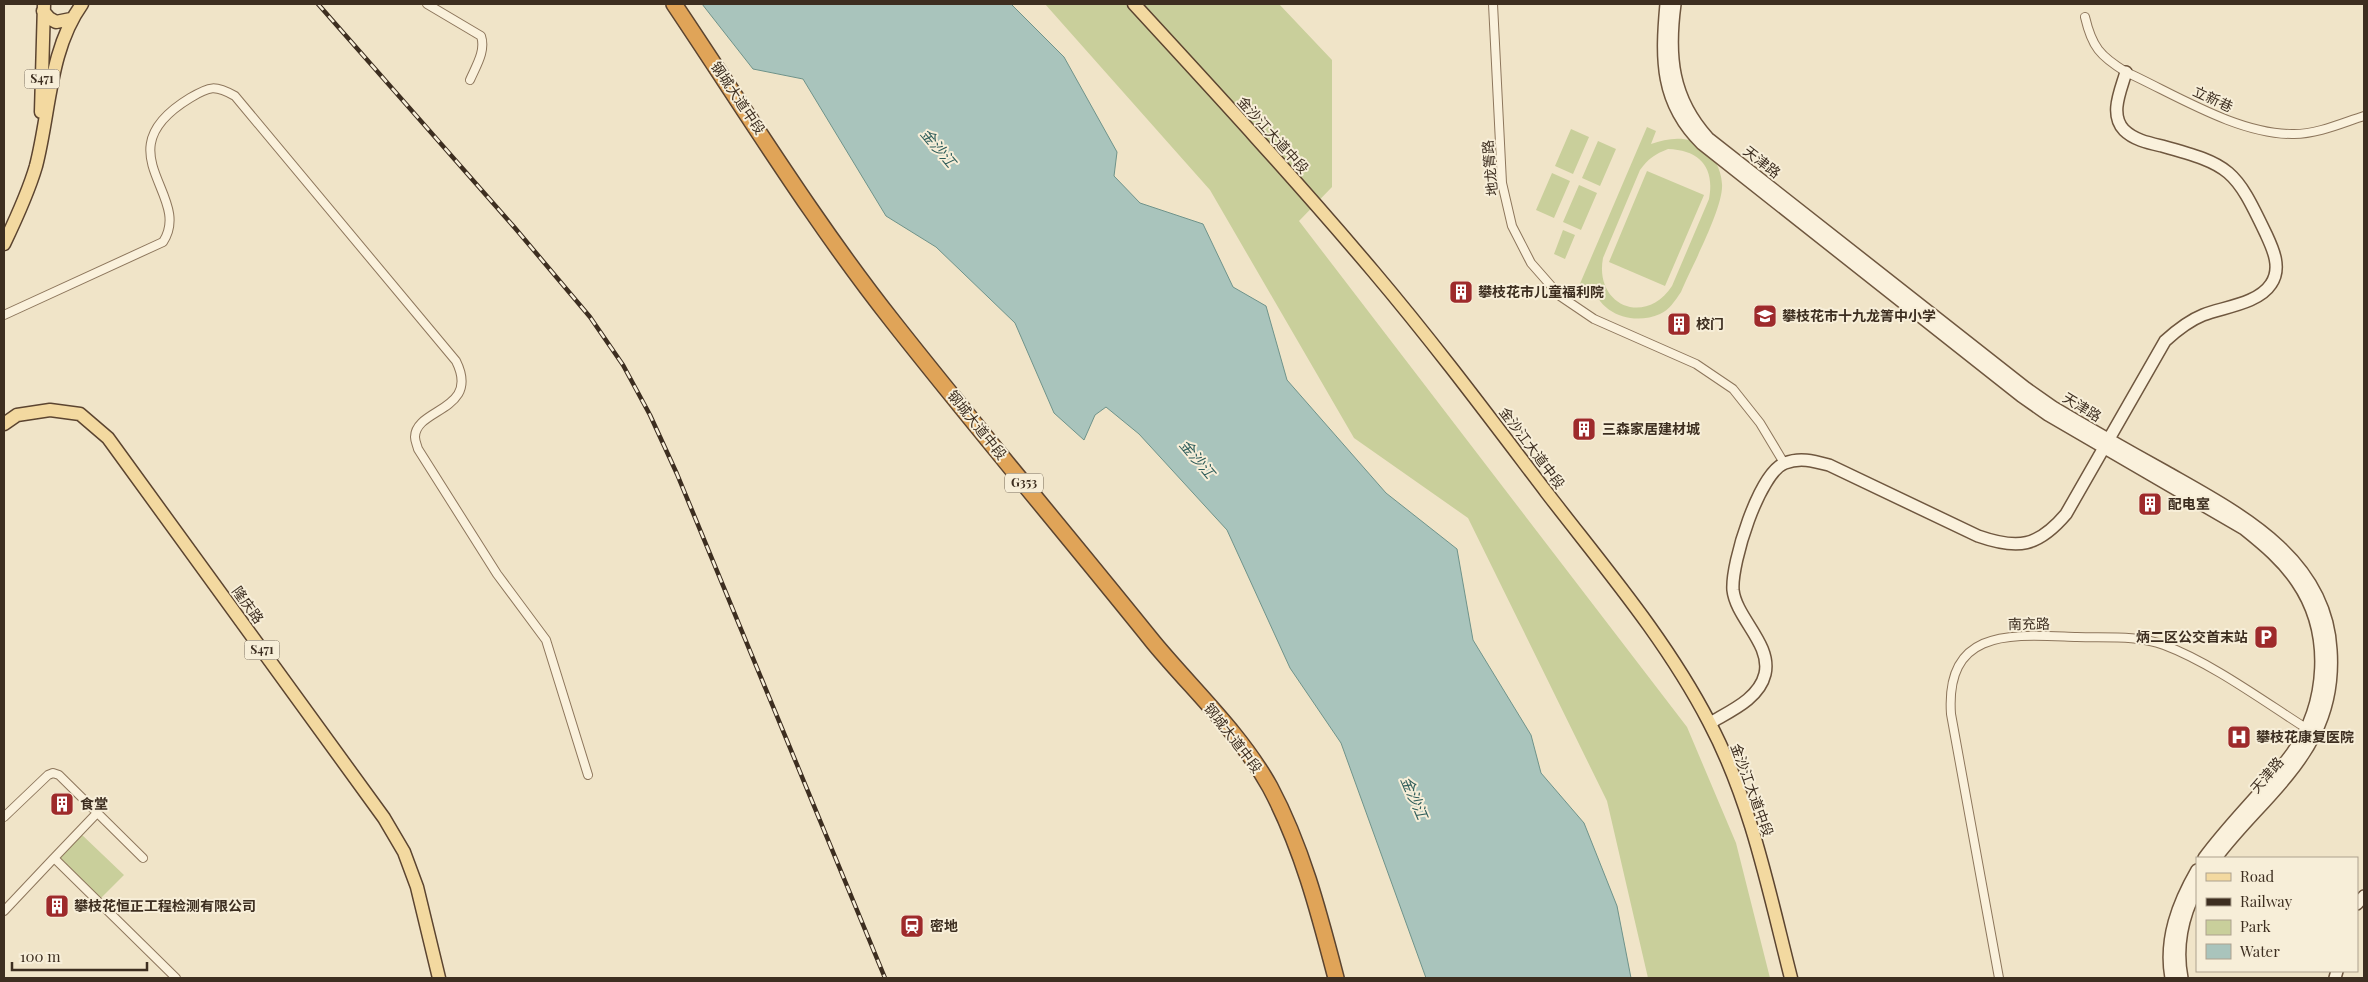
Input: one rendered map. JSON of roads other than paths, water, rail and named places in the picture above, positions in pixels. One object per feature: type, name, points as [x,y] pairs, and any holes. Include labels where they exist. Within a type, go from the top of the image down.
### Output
[{"type":"highway","name":"钢城大道中段","points":[[674,4],[841,252],[893,322],[1165,655],[1234,735],[1269,786],[1295,842],[1315,902],[1336,978]]},
{"type":"main road","name":"S471","points":[[4,244],[35,168],[55,70],[71,19],[82,4]]},
{"type":"main road","name":"金沙江大道中段","points":[[1134,4],[1293,178],[1375,273],[1462,381],[1639,613],[1679,670],[1710,723],[1734,778],[1762,865],[1791,978]]},
{"type":"main road","points":[[1666,4],[1663,56],[1668,88],[1677,113],[1692,134],[1994,376],[2048,415],[2106,444]]},
{"type":"main road","name":"天津路","points":[[1675,4],[1673,56],[1677,86],[1686,108],[1708,138],[2026,388],[2106,444],[2250,521],[2280,546],[2306,576],[2323,609],[2328,627],[2332,660],[2330,691],[2300,759],[2217,857]]},
{"type":"main road","name":"S471","points":[[40,147],[43,7]]},
{"type":"main road","points":[[43,7],[48,18],[56,22],[71,19]]},
{"type":"main road","points":[[1710,723],[1750,699],[1761,685],[1765,672],[1764,658],[1759,644],[1738,606],[1734,590],[1734,572],[1758,493],[1769,475],[1784,463],[1804,459],[1829,465],[1978,536],[2000,544],[2020,545],[2038,540],[2053,529],[2066,514],[2166,341],[2181,326],[2202,315],[2250,300],[2263,292],[2271,284],[2276,273],[2276,261],[2272,247],[2245,191],[2234,177],[2220,166],[2205,158],[2134,138],[2123,129],[2117,118],[2117,102],[2126,72]]},
{"type":"main road","name":"隆庆路","points":[[4,424],[17,415],[50,410],[80,414],[108,438],[384,818],[404,852],[417,887],[439,978]]},
{"type":"main road","points":[[2205,857],[2311,731]]},
{"type":"main road","points":[[2171,978],[2169,954],[2174,920],[2187,887],[2196,872]]},
{"type":"main road","points":[[2182,978],[2180,938],[2189,907],[2196,891]]},
{"type":"street","points":[[427,4],[481,36],[484,43],[482,51],[470,80]]},
{"type":"street","name":"地龙箐路","points":[[1493,4],[1502,184],[1512,226],[1531,263],[1560,296],[1594,319],[1696,364],[1733,389],[1760,423],[1784,463]]},
{"type":"street","name":"立新巷","points":[[2085,17],[2089,36],[2097,51],[2126,72],[2240,125],[2269,132],[2295,134],[2324,129],[2364,116]]},
{"type":"street","points":[[4,315],[163,242],[170,224],[159,181],[149,157],[149,145],[154,133],[164,119],[185,101],[206,88],[222,88],[235,96],[456,361],[462,374],[462,388],[451,403],[420,425],[415,436],[418,449],[497,574],[546,640],[588,774]]},
{"type":"street","name":"南充路","points":[[1999,978],[1951,714],[1951,684],[1962,658],[1972,649],[1985,642],[2015,635],[2128,638],[2163,645],[2194,659],[2311,731]]},
{"type":"street","points":[[4,817],[48,775],[54,772],[60,774],[143,858]]},
{"type":"street","points":[[4,911],[97,813]]},
{"type":"street","points":[[54,858],[176,978]]},
{"type":"water","name":"金沙江","points":[[702,4],[1011,4],[1064,57],[1117,152],[1114,176],[1140,203],[1203,224],[1233,287],[1266,306],[1287,380],[1386,493],[1457,549],[1473,640],[1531,735],[1541,773],[1584,823],[1617,906],[1631,978],[1426,978],[1341,743],[1290,668],[1227,530],[1139,434],[1106,407],[1095,415],[1084,440],[1054,413],[1015,323],[936,247],[886,216],[803,79],[753,69]]},
{"type":"railway","points":[[318,4],[515,228],[590,317],[623,365],[650,415],[677,474],[885,978]]},
{"type":"place","name":"攀枝花市儿童福利院","points":[[1461,292]]},
{"type":"place","name":"攀枝花市十九龙箐中小学","points":[[1765,316]]},
{"type":"place","name":"校门","points":[[1679,324]]},
{"type":"place","name":"三森家居建材城","points":[[1584,429]]},
{"type":"place","name":"配电室","points":[[2150,504]]},
{"type":"place","name":"炳二区公交首末站","points":[[2266,637]]},
{"type":"place","name":"攀枝花康复医院","points":[[2239,737]]},
{"type":"place","name":"食堂","points":[[62,804]]},
{"type":"place","name":"攀枝花恒正工程检测有限公司","points":[[57,906]]},
{"type":"place","name":"密地","points":[[912,926]]}]
